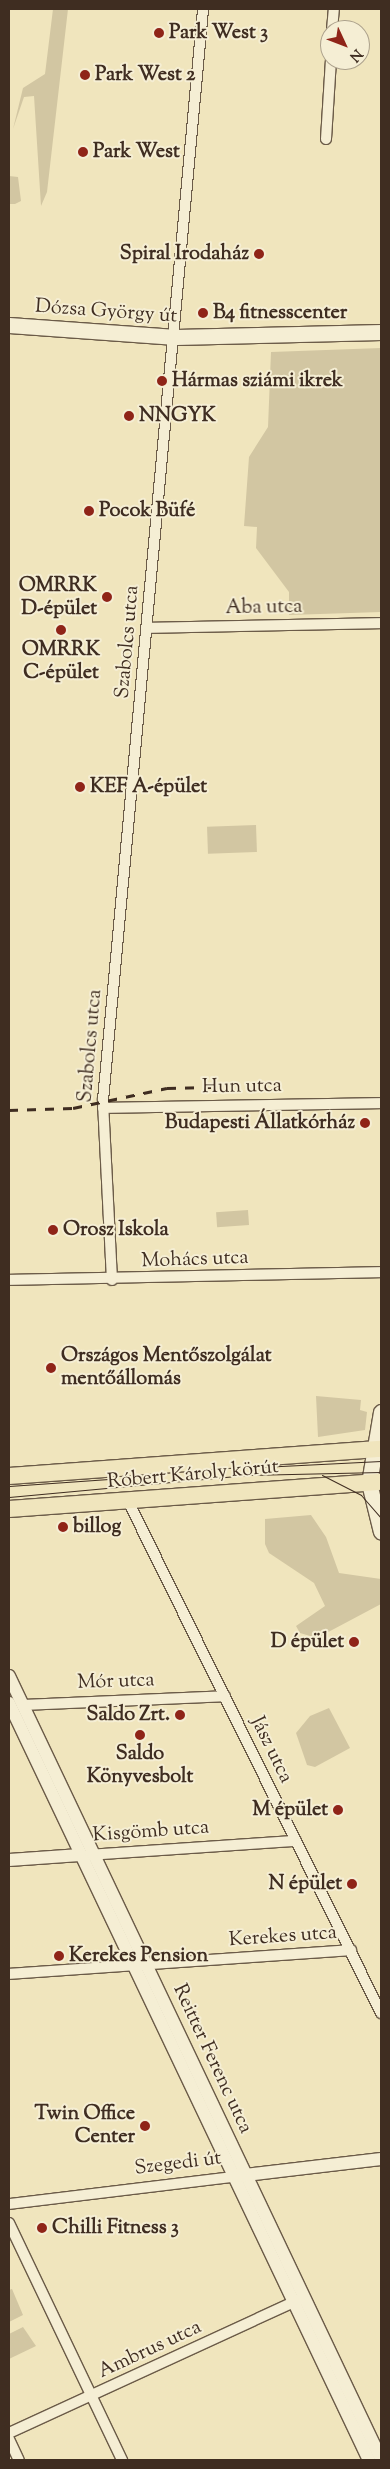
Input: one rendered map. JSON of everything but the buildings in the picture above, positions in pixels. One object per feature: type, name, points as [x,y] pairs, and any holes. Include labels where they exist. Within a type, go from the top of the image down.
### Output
[{"type":"main road","name":"Dózsa György út","points":[[9,325],[176,338],[381,332]]},
{"type":"main road","points":[[381,1412],[375,1483],[381,1532]]},
{"type":"main road","name":"Róbert Károly körút","points":[[9,1476],[378,1450]]},
{"type":"main road","name":"Róbert Károly körút","points":[[9,1509],[129,1503],[375,1483]]},
{"type":"street","name":"Szabolcs utca","points":[[112,1280],[103,1108],[146,628],[176,338],[203,9]]},
{"type":"street","points":[[326,139],[329,70]]},
{"type":"street","name":"Aba utca","points":[[146,628],[381,623]]},
{"type":"street","name":"Hun utca","points":[[103,1108],[381,1103]]},
{"type":"street","name":"Mohács utca","points":[[9,1280],[112,1280],[381,1272]]},
{"type":"street","name":"Jász utca","points":[[129,1503],[381,2013]]},
{"type":"street","name":"Reitter Ferenc utca","points":[[9,1676],[13,1705],[87,1855],[146,1963],[180,2051]]},
{"type":"street","name":"Mór utca","points":[[13,1705],[225,1696]]},
{"type":"street","name":"Kisgömb utca","points":[[9,1860],[296,1841]]},
{"type":"street","name":"Reitter Ferenc utca","points":[[87,1855],[132,1964],[180,2051],[299,2300],[381,2458]]},
{"type":"street","name":"Kerekes utca","points":[[9,1974],[351,1950]]},
{"type":"street","name":"Szegedi út","points":[[9,2204],[381,2159]]},
{"type":"street","points":[[9,2223],[93,2395],[122,2460]]},
{"type":"street","name":"Reitter Ferenc utca","points":[[299,2300],[369,2460]]},
{"type":"street","name":"Ambrus utca","points":[[9,2433],[299,2300]]},
{"type":"street","points":[[9,2439],[19,2460]]},
{"type":"shaded area","points":[[53,9],[68,9],[47,192],[41,206],[34,96],[24,97],[13,129],[23,88],[45,74]]},
{"type":"shaded area","points":[[9,176],[18,177],[21,201],[15,204],[9,204]]},
{"type":"shaded area","points":[[381,348],[381,612],[289,615],[289,592],[256,548],[257,527],[244,526],[249,457],[268,427],[271,352]]},
{"type":"shaded area","points":[[256,825],[257,852],[208,854],[207,827]]},
{"type":"shaded area","points":[[248,1210],[249,1225],[217,1227],[216,1212]]},
{"type":"shaded area","points":[[316,1396],[361,1400],[360,1410],[367,1412],[365,1430],[318,1437]]},
{"type":"shaded area","points":[[311,1515],[326,1537],[339,1573],[381,1579],[381,1604],[317,1638],[300,1633],[296,1626],[325,1606],[314,1583],[269,1553],[265,1544],[265,1519]]},
{"type":"shaded area","points":[[329,1708],[350,1748],[315,1767],[307,1765],[296,1733],[310,1716]]},
{"type":"shaded area","points":[[12,2289],[23,2315],[9,2322],[9,2290]]},
{"type":"shaded area","points":[[23,2327],[36,2346],[9,2359],[9,2334]]},
{"type":"tram line","points":[[241,1468],[381,1461]]},
{"type":"tram line","points":[[381,1465],[381,1510]]},
{"type":"tram line","points":[[9,1497],[247,1475],[381,1472]]},
{"type":"tram line","points":[[322,1475],[361,1495],[381,1518]]},
{"type":"tram line","points":[[9,1486],[109,1479]]},
{"type":"railway","points":[[9,1110],[73,1108],[167,1088],[211,1087]]},
{"type":"place","name":"Park West 3","points":[[159,33]]},
{"type":"place","name":"Park West 2","points":[[85,75]]},
{"type":"place","name":"Park West","points":[[83,152]]},
{"type":"place","name":"Spiral Irodaház","points":[[259,254]]},
{"type":"place","name":"B4 fitnesscenter","points":[[203,313]]},
{"type":"place","name":"Hármas sziámi ikrek","points":[[162,381]]},
{"type":"place","name":"NNGYK","points":[[129,416]]},
{"type":"place","name":"Pocok Büfé","points":[[89,511]]},
{"type":"place","name":"OMRRK D-épület","points":[[107,597]]},
{"type":"place","name":"OMRRK C-épület","points":[[61,630]]},
{"type":"place","name":"KEF A-épület","points":[[80,787]]},
{"type":"place","name":"Budapesti Állatkórház","points":[[365,1123]]},
{"type":"place","name":"Orosz Iskola","points":[[53,1230]]},
{"type":"place","name":"Országos Mentőszolgálat mentőállomás","points":[[51,1368]]},
{"type":"place","name":"billog","points":[[63,1527]]},
{"type":"place","name":"D épület","points":[[354,1642]]},
{"type":"place","name":"Saldo Zrt.","points":[[180,1715]]},
{"type":"place","name":"Saldo Könyvesbolt","points":[[140,1735]]},
{"type":"place","name":"M épület","points":[[338,1810]]},
{"type":"place","name":"N épület","points":[[352,1884]]},
{"type":"place","name":"Kerekes Pension","points":[[59,1956]]},
{"type":"place","name":"Twin Office Center","points":[[145,2126]]},
{"type":"place","name":"Chilli Fitness 3","points":[[42,2228]]}]
